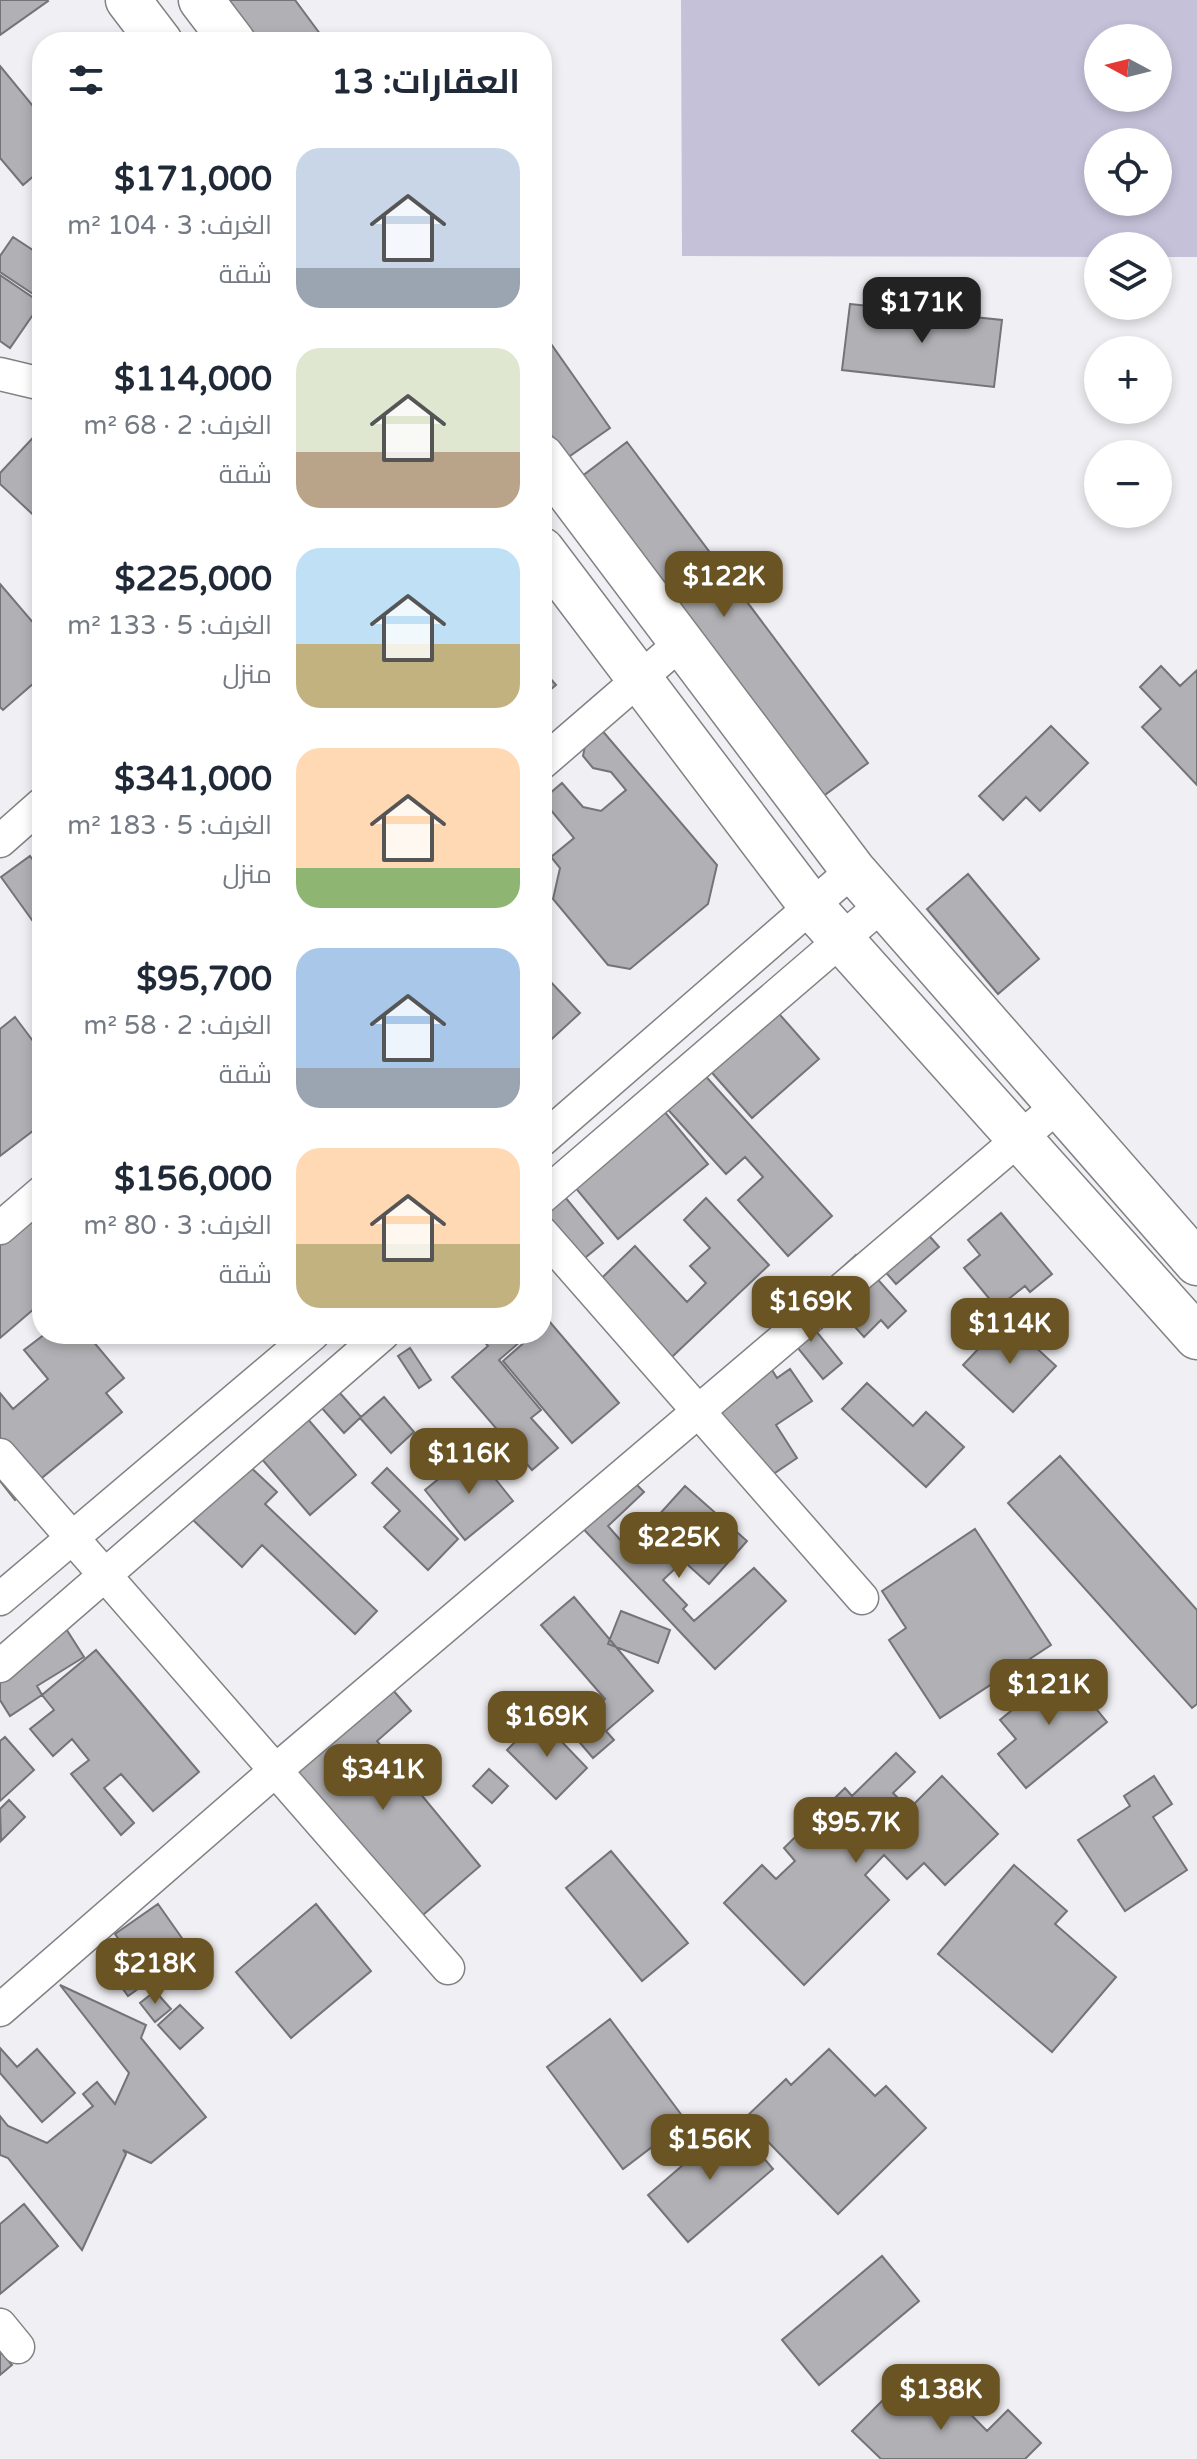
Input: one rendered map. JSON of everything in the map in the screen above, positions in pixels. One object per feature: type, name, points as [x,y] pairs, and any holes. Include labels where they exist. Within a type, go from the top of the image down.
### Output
[{"type":"main road","points":[[128,0],[152,32]]},
{"type":"main road","points":[[201,0],[225,32]]},
{"type":"main road","points":[[552,470],[853,870],[1197,1263]]},
{"type":"main road","points":[[552,563],[812,907],[1197,1337]]},
{"type":"street","points":[[0,374],[32,382]]},
{"type":"street","points":[[552,754],[682,642]]},
{"type":"street","points":[[0,841],[32,813]]},
{"type":"street","points":[[552,1131],[853,870]]},
{"type":"street","points":[[552,1188],[883,904]]},
{"type":"street","points":[[0,2010],[276,1770],[1059,1105]]},
{"type":"street","points":[[0,1228],[32,1201]]},
{"type":"street","points":[[552,1244],[862,1598]]},
{"type":"street","points":[[0,1599],[301,1344]]},
{"type":"street","points":[[0,1666],[371,1344]]},
{"type":"street","points":[[0,1455],[448,1968]]},
{"type":"shaded area","points":[[681,0],[1197,0],[1197,257],[1172,257],[1172,232],[1084,232],[1084,257],[682,256]]},
{"type":"building","points":[[0,0],[47,0],[48,1],[0,35]]},
{"type":"building","points":[[229,0],[295,0],[319,32],[253,32]]},
{"type":"building","points":[[0,66],[32,105],[32,177],[23,185],[0,158]]},
{"type":"building","points":[[13,237],[32,249],[32,293],[0,272],[0,256]]},
{"type":"building","points":[[0,275],[32,297],[32,316],[10,348],[0,341]]},
{"type":"building","points":[[850,304],[1002,320],[994,387],[842,370]]},
{"type":"building","points":[[552,345],[610,428],[567,458],[552,436]]},
{"type":"building","points":[[32,439],[32,514],[0,484],[0,473]]},
{"type":"building","points":[[627,442],[868,763],[822,797],[581,477]]},
{"type":"building","points":[[0,584],[32,621],[32,685],[3,710],[0,707]]},
{"type":"building","points":[[1161,666],[1180,686],[1197,670],[1197,785],[1142,727],[1161,709],[1140,687]]},
{"type":"building","points":[[594,721],[717,865],[708,904],[630,969],[608,965],[553,899],[560,868],[552,856],[574,838],[552,811],[552,792],[562,783],[583,807],[601,811],[626,790],[611,772],[593,768],[583,756],[589,726]]},
{"type":"building","points":[[1051,726],[1088,763],[1040,811],[1026,797],[1003,820],[979,796]]},
{"type":"building","points":[[30,856],[32,859],[32,920],[1,877]]},
{"type":"building","points":[[968,874],[1039,959],[998,994],[927,909]]},
{"type":"building","points":[[552,983],[580,1013],[552,1039]]},
{"type":"building","points":[[758,990],[819,1059],[752,1118],[691,1049]]},
{"type":"building","points":[[15,1017],[32,1040],[32,1132],[0,1156],[0,1029]]},
{"type":"building","points":[[691,1060],[832,1216],[788,1256],[738,1200],[763,1177],[745,1157],[726,1174],[654,1094]]},
{"type":"building","points":[[649,1093],[708,1164],[618,1239],[559,1168]]},
{"type":"building","points":[[552,1181],[603,1243],[563,1276],[552,1262]]},
{"type":"building","points":[[32,1198],[32,1311],[0,1338],[0,1227]]},
{"type":"building","points":[[706,1198],[769,1265],[655,1373],[583,1296],[635,1246],[687,1302],[706,1283],[690,1266],[710,1248],[684,1220]]},
{"type":"building","points":[[1001,1213],[1052,1274],[1030,1292],[1025,1286],[997,1308],[964,1268],[980,1255],[968,1240]]},
{"type":"building","points":[[911,1215],[939,1247],[896,1284],[869,1253]]},
{"type":"building","points":[[856,1255],[906,1311],[888,1328],[881,1320],[864,1337],[820,1288]]},
{"type":"building","points":[[799,1310],[842,1363],[823,1379],[780,1326]]},
{"type":"building","points":[[1006,1320],[1056,1366],[1013,1412],[963,1365]]},
{"type":"building","points":[[552,1325],[619,1403],[572,1443],[503,1361],[523,1344],[552,1344]]},
{"type":"building","points":[[32,1344],[95,1344],[124,1378],[106,1393],[122,1412],[15,1500],[0,1481],[0,1393],[13,1409],[48,1379],[24,1350]]},
{"type":"building","points":[[486,1344],[517,1344],[499,1360],[541,1410],[531,1418],[558,1448],[532,1470],[452,1377],[488,1346]]},
{"type":"building","points":[[410,1348],[431,1380],[419,1388],[398,1356]]},
{"type":"building","points":[[762,1354],[777,1378],[790,1369],[812,1401],[776,1425],[797,1458],[750,1490],[691,1403]]},
{"type":"building","points":[[867,1383],[913,1426],[926,1412],[964,1447],[926,1487],[842,1409]]},
{"type":"building","points":[[339,1392],[361,1417],[384,1397],[414,1432],[391,1453],[360,1418],[344,1433],[321,1407]]},
{"type":"building","points":[[300,1410],[356,1475],[310,1515],[254,1450]]},
{"type":"building","points":[[473,1451],[513,1501],[465,1540],[425,1490]]},
{"type":"building","points":[[1060,1456],[1197,1610],[1197,1704],[1192,1708],[1008,1503]]},
{"type":"building","points":[[246,1463],[277,1492],[265,1504],[377,1611],[355,1634],[262,1545],[242,1567],[191,1518]]},
{"type":"building","points":[[387,1468],[458,1539],[428,1570],[384,1527],[400,1511],[372,1483]]},
{"type":"building","points":[[625,1473],[644,1492],[608,1526],[622,1542],[640,1524],[679,1565],[663,1580],[687,1605],[683,1609],[694,1621],[754,1568],[786,1601],[715,1669],[575,1520]]},
{"type":"building","points":[[685,1486],[747,1541],[709,1584],[647,1528]]},
{"type":"building","points":[[975,1529],[1051,1645],[940,1718],[889,1640],[906,1628],[882,1591]]},
{"type":"building","points":[[574,1597],[653,1691],[606,1731],[614,1740],[593,1758],[569,1730],[605,1699],[541,1625]]},
{"type":"building","points":[[621,1611],[670,1630],[658,1663],[608,1644]]},
{"type":"building","points":[[56,1613],[84,1657],[37,1686],[42,1695],[10,1716],[0,1700],[0,1649]]},
{"type":"building","points":[[96,1650],[199,1772],[153,1811],[121,1774],[104,1788],[134,1823],[121,1835],[71,1774],[89,1760],[72,1739],[53,1756],[30,1729],[54,1710],[42,1695]]},
{"type":"building","points":[[1063,1668],[1107,1722],[1026,1788],[998,1754],[1016,1739],[1000,1720]]},
{"type":"building","points":[[386,1682],[411,1711],[377,1741],[480,1866],[402,1933],[289,1762]]},
{"type":"building","points":[[539,1718],[587,1768],[556,1799],[507,1750]]},
{"type":"building","points":[[5,1737],[34,1770],[0,1801],[0,1741]]},
{"type":"building","points":[[896,1753],[915,1772],[893,1793],[909,1809],[942,1776],[998,1834],[945,1885],[924,1863],[907,1879],[884,1855],[865,1875],[889,1900],[804,1985],[724,1903],[762,1865],[776,1879],[795,1861],[784,1848],[845,1788],[852,1796]]},
{"type":"building","points":[[489,1769],[508,1786],[492,1803],[473,1786]]},
{"type":"building","points":[[1154,1776],[1172,1804],[1153,1817],[1187,1870],[1125,1911],[1078,1840],[1130,1806],[1124,1796]]},
{"type":"building","points":[[9,1800],[25,1817],[1,1841],[0,1809]]},
{"type":"building","points":[[611,1851],[688,1943],[642,1981],[566,1888]]},
{"type":"building","points":[[1014,1865],[1067,1911],[1055,1924],[1116,1977],[1052,2052],[938,1954]]},
{"type":"building","points":[[158,1904],[191,1951],[128,1996],[113,1975],[133,1960],[115,1934]]},
{"type":"building","points":[[316,1904],[371,1971],[291,2038],[236,1972]]},
{"type":"building","points":[[60,1985],[146,2025],[141,2038],[206,2117],[151,2163],[123,2150],[126,2154],[82,2250],[8,2158],[0,2155],[0,2116],[8,2126],[47,2143],[93,2106],[83,2094],[97,2082],[115,2104],[129,2073]]},
{"type":"building","points":[[155,1991],[171,2009],[155,2022],[140,2003]]},
{"type":"building","points":[[180,2005],[203,2028],[180,2049],[158,2025]]},
{"type":"building","points":[[610,2019],[686,2121],[623,2169],[547,2067]]},
{"type":"building","points":[[0,2048],[17,2067],[37,2049],[75,2093],[42,2122],[0,2073]]},
{"type":"building","points":[[829,2049],[875,2096],[886,2086],[926,2128],[838,2214],[745,2118],[786,2079],[791,2085]]},
{"type":"building","points":[[733,2122],[773,2169],[688,2242],[648,2195]]},
{"type":"building","points":[[24,2204],[58,2246],[0,2294],[0,2224]]},
{"type":"building","points":[[882,2256],[919,2301],[819,2385],[782,2340]]},
{"type":"building","points":[[0,2351],[12,2365],[0,2375]]},
{"type":"building","points":[[944,2387],[987,2431],[1008,2410],[1041,2443],[1025,2459],[881,2459],[852,2431],[894,2389],[918,2413]]}]
